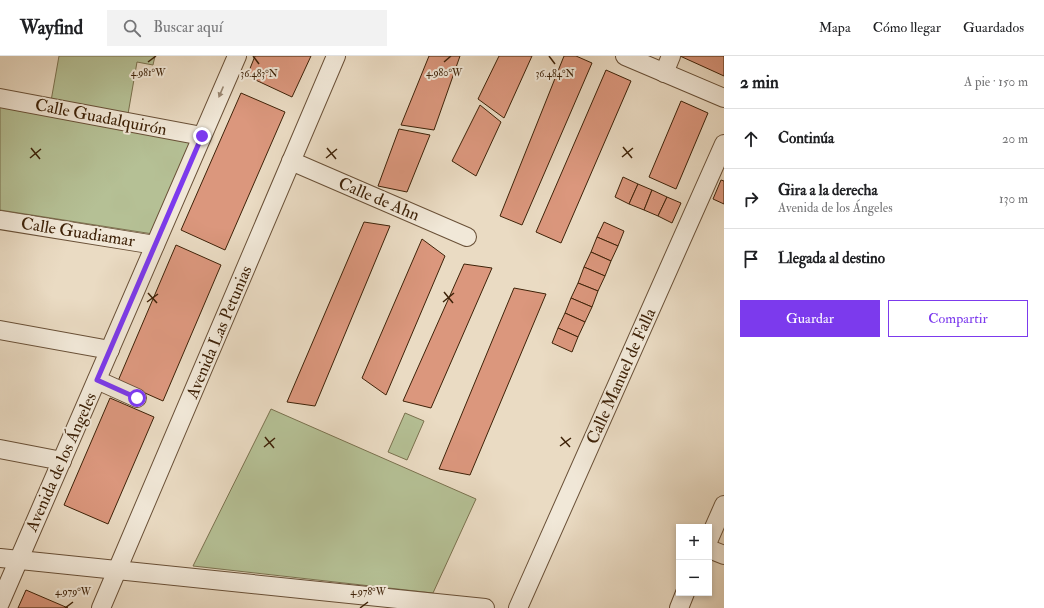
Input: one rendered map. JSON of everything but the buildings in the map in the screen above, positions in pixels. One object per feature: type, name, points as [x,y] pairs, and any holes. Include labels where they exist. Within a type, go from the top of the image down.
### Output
[{"type":"street","name":"Avenida de los Ángeles","points":[[0,603],[237,56]]},
{"type":"street","name":"Avenida Las Petunias","points":[[101,608],[336,56]]},
{"type":"street","points":[[625,56],[724,98]]},
{"type":"street","points":[[664,73],[671,56]]},
{"type":"street","name":"Calle Guadalquirón","points":[[0,98],[202,136]]},
{"type":"street","name":"Calle Manuel de Falla","points":[[518,608],[724,144]]},
{"type":"street","name":"Calle de Ahn","points":[[291,161],[467,237]]},
{"type":"street","name":"Calle Guadiamar","points":[[0,220],[155,245]]},
{"type":"street","points":[[0,330],[110,350]]},
{"type":"street","points":[[97,380],[137,398]]},
{"type":"street","points":[[0,450],[62,461]]},
{"type":"street","points":[[712,533],[724,505]]},
{"type":"street","points":[[712,551],[724,555]]},
{"type":"street","points":[[0,558],[485,608]]},
{"type":"street","points":[[679,608],[685,596]]},
{"type":"green space","points":[[59,56],[155,56],[153,65],[137,62],[128,114],[51,101]]},
{"type":"green space","points":[[0,107],[193,140],[153,234],[0,210]]},
{"type":"green space","points":[[271,409],[476,499],[433,593],[193,566]]},
{"type":"green space","points":[[405,413],[424,421],[407,460],[388,452]]},
{"type":"route","points":[[137,398],[97,380],[202,136]]}]
